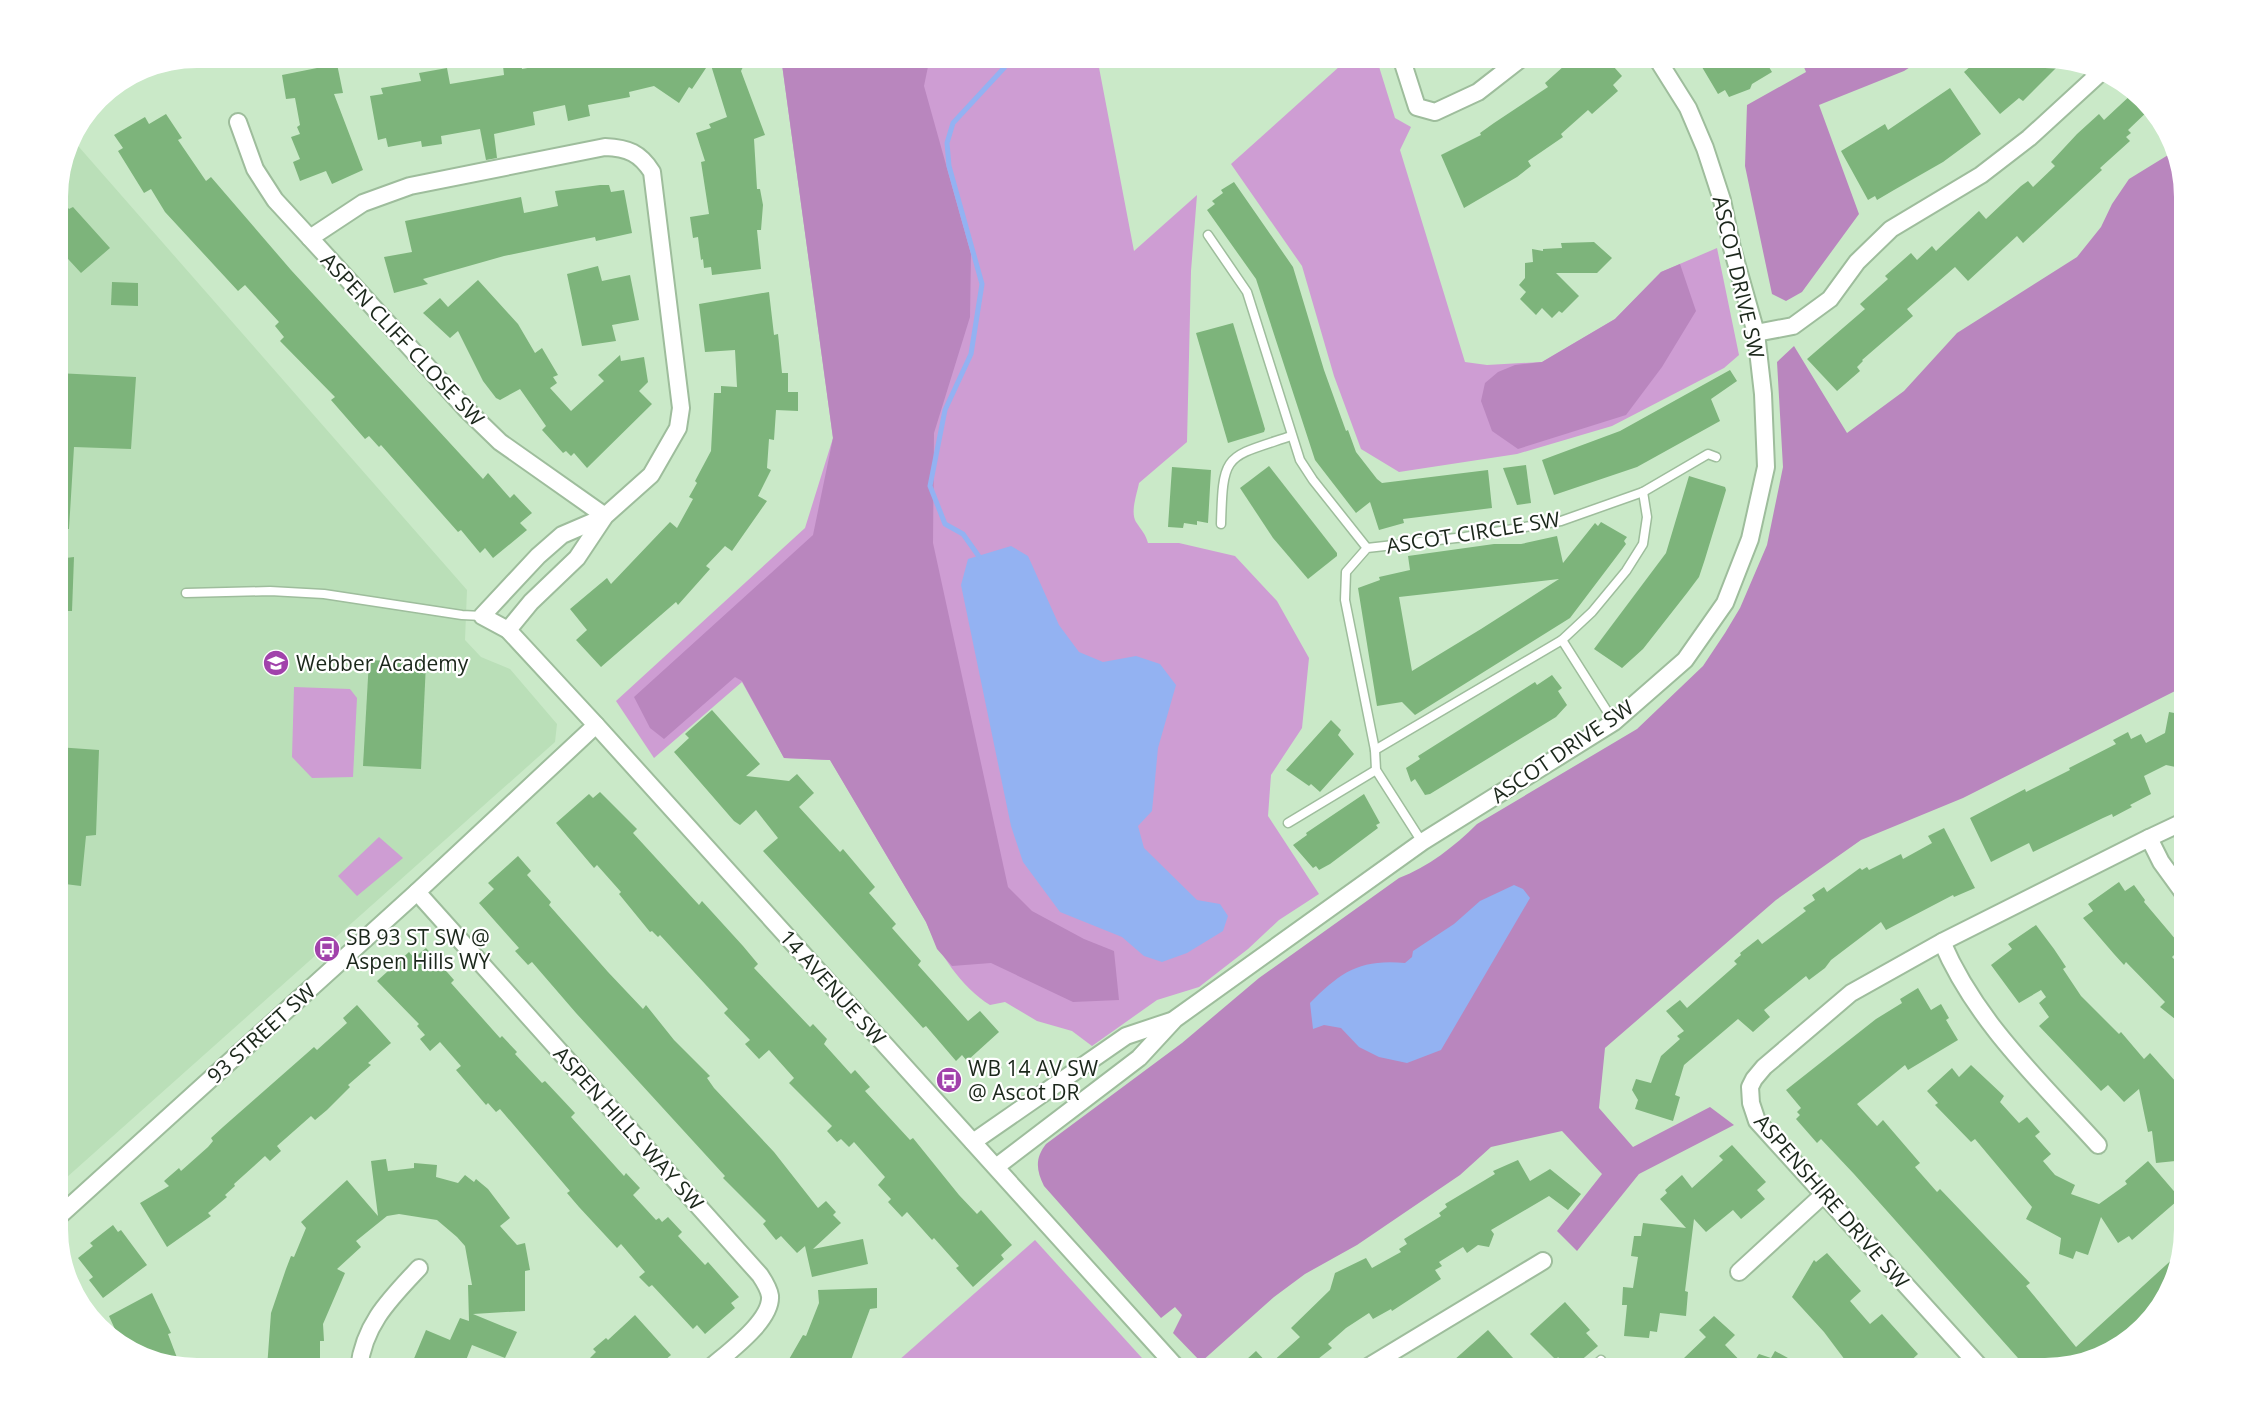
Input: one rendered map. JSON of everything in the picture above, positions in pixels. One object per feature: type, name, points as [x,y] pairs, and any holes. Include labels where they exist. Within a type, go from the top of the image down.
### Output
[{"type":"street","points":[[1405,68],[1417,107],[1435,112],[1478,92],[1509,68]]},
{"type":"street","name":"ASCOT DRIVE SW","points":[[996,1167],[1139,1058],[1175,1019],[1422,842],[1614,722],[1685,660],[1725,603],[1750,539],[1766,467],[1763,394],[1756,333],[1732,248],[1722,200],[1705,148],[1688,108],[1663,68]]},
{"type":"street","points":[[1756,333],[1793,326],[1830,299],[1857,262],[1891,229],[1981,175],[2029,138],[2095,78]]},
{"type":"street","points":[[238,122],[255,169],[275,200],[310,238]]},
{"type":"street","name":"ASPEN CLIFF CLOSE SW","points":[[508,630],[577,558],[605,516],[651,475],[661,463],[678,428],[681,408],[654,182],[645,162],[636,153],[622,147],[605,147],[410,186],[363,203],[310,238],[466,409],[500,442],[605,516]]},
{"type":"street","name":"ASPEN CLIFF CLOSE SW","points":[[482,616],[538,556],[562,535],[605,516]]},
{"type":"street","name":"14 AVENUE SW","points":[[482,616],[508,630],[596,725],[1168,1358]]},
{"type":"street","name":"93 STREET SW","points":[[68,1208],[417,892],[596,725]]},
{"type":"street","name":"ASPENSHIRE DRIVE SW","points":[[1972,1358],[1757,1121],[1751,1109],[1750,1087],[1764,1067],[1851,993],[1942,942],[2174,826]]},
{"type":"street","points":[[2149,838],[2161,862],[2174,880]]},
{"type":"street","name":"ASPEN HILLS WAY SW","points":[[417,892],[760,1275],[770,1296],[765,1315],[752,1331],[721,1358]]},
{"type":"street","points":[[1942,942],[1950,961],[1983,1016],[2098,1145]]},
{"type":"street","name":"ASCOT DRIVE SW","points":[[973,1142],[1126,1036],[1175,1019]]},
{"type":"street","points":[[1739,1272],[1823,1195]]},
{"type":"street","points":[[1383,1358],[1543,1261]]},
{"type":"street","points":[[361,1358],[368,1330],[378,1312],[419,1268]]},
{"type":"lane","points":[[1208,235],[1247,292],[1300,460],[1367,549]]},
{"type":"lane","points":[[1221,524],[1222,478],[1229,462],[1243,452],[1291,436]]},
{"type":"lane","name":"ASCOT CIRCLE SW","points":[[1422,842],[1376,770],[1375,750],[1345,600],[1346,572],[1367,549],[1465,537],[1561,521],[1643,492],[1708,454],[1716,457]]},
{"type":"lane","points":[[1375,750],[1562,640],[1592,612],[1626,571],[1643,544],[1647,517],[1643,492]]},
{"type":"lane","points":[[186,593],[270,591],[324,594],[482,616]]},
{"type":"lane","points":[[1562,640],[1614,722]]},
{"type":"lane","points":[[1288,823],[1376,770]]},
{"type":"shaded area","points":[[783,68],[1099,68],[1134,251],[1197,195],[1191,271],[1187,442],[1139,483],[1134,518],[1148,543],[1179,543],[1235,556],[1277,601],[1309,658],[1302,728],[1271,775],[1268,816],[1319,894],[1279,920],[1248,949],[1199,987],[1157,1000],[1092,1046],[1072,1031],[1037,1021],[1005,1002],[990,1005],[979,998],[960,979],[937,946],[926,922],[830,760],[784,758],[742,682],[654,758],[616,701],[805,528],[833,438]]},
{"type":"shaded area","points":[[783,68],[928,68],[924,86],[971,254],[970,317],[934,433],[933,543],[1008,887],[1032,911],[1084,939],[1114,951],[1119,1000],[1073,1002],[991,963],[952,966],[937,949],[926,922],[830,760],[784,758],[742,681],[735,677],[664,739],[650,728],[634,697],[813,535],[833,438]]},
{"type":"shaded area","points":[[1338,68],[1379,68],[1395,118],[1411,127],[1400,150],[1465,362],[1487,365],[1542,362],[1615,319],[1661,272],[1717,248],[1739,355],[1724,368],[1612,426],[1517,454],[1399,472],[1361,449],[1334,376],[1302,266],[1231,164]]},
{"type":"shaded area","points":[[1804,68],[1909,68],[1819,105],[1859,214],[1802,292],[1786,301],[1772,294],[1745,166],[1747,105],[1806,72]]},
{"type":"shaded area","name":"Webber Academy","points":[[78,146],[467,590],[465,640],[481,657],[510,669],[557,724],[555,742],[68,1176],[68,188]]},
{"type":"shaded area","points":[[2168,155],[2174,196],[2174,692],[1963,798],[1861,840],[1776,900],[1605,1048],[1599,1108],[1633,1147],[1710,1107],[1734,1125],[1639,1174],[1577,1251],[1557,1231],[1602,1174],[1562,1131],[1491,1147],[1460,1175],[1357,1245],[1305,1274],[1274,1297],[1205,1358],[1197,1358],[1173,1333],[1182,1315],[1175,1307],[1161,1318],[1044,1186],[1039,1175],[1038,1159],[1046,1144],[1182,1043],[1259,978],[1399,878],[1441,855],[1477,824],[1637,729],[1703,666],[1740,608],[1767,545],[1783,467],[1777,362],[1794,346],[1847,433],[1904,391],[1957,333],[2077,257],[2101,227],[2112,204],[2129,179]]},
{"type":"shaded area","points":[[1680,264],[1696,311],[1662,367],[1626,415],[1518,449],[1492,431],[1481,401],[1485,383],[1498,372],[1515,365],[1542,362],[1615,319],[1661,272]]},
{"type":"shaded area","points":[[294,687],[350,689],[357,698],[353,777],[312,778],[292,757]]},
{"type":"shaded area","points":[[379,837],[403,858],[357,896],[338,876]]},
{"type":"shaded area","points":[[1035,1240],[1142,1358],[901,1358]]},
{"type":"water","points":[[1011,546],[1028,556],[1059,625],[1079,652],[1103,662],[1136,656],[1160,664],[1176,685],[1158,748],[1152,811],[1138,826],[1144,848],[1197,900],[1220,904],[1228,916],[1223,931],[1187,953],[1162,962],[1144,956],[1122,937],[1060,912],[1023,862],[1011,826],[961,585],[968,559]]},
{"type":"water","points":[[1514,885],[1523,889],[1530,898],[1441,1050],[1407,1063],[1379,1057],[1359,1047],[1341,1028],[1324,1025],[1313,1029],[1310,1003],[1331,983],[1363,966],[1389,962],[1405,963],[1412,957],[1413,951],[1454,924],[1480,901]]},
{"type":"building","points":[[317,68],[338,68],[343,93],[334,94],[363,170],[332,184],[326,171],[300,181],[293,162],[300,159],[291,137],[300,134],[297,127],[300,125],[295,98],[286,99],[282,75]]},
{"type":"building","points":[[447,68],[450,84],[504,75],[503,68],[706,68],[692,89],[689,87],[679,103],[654,86],[629,92],[630,97],[588,105],[590,116],[568,121],[565,105],[533,112],[535,125],[494,134],[497,158],[486,160],[480,129],[441,136],[442,144],[422,147],[421,141],[388,147],[386,138],[378,140],[370,96],[383,94],[381,88],[421,81],[419,73]]},
{"type":"building","points":[[712,68],[742,68],[741,71],[765,135],[754,139],[757,189],[760,189],[763,205],[761,230],[757,230],[761,269],[712,275],[711,267],[704,268],[698,237],[693,238],[690,217],[709,214],[701,162],[705,161],[696,133],[711,128],[709,124],[727,117]]},
{"type":"building","points":[[1562,68],[1615,68],[1622,76],[1613,85],[1618,91],[1592,114],[1588,110],[1561,134],[1563,137],[1528,161],[1531,166],[1517,177],[1464,208],[1441,155],[1481,135],[1480,133],[1548,87],[1545,83]]},
{"type":"building","points":[[1703,68],[1770,68],[1772,72],[1752,84],[1750,89],[1729,97],[1725,90],[1718,94]]},
{"type":"building","points":[[1969,68],[2055,69],[2023,101],[2019,98],[2000,114],[1964,72]]},
{"type":"building","points":[[1950,88],[1981,134],[1943,162],[1877,200],[1875,196],[1868,200],[1841,151],[1885,124],[1888,130]]},
{"type":"building","points":[[2128,98],[2145,114],[2128,130],[2131,133],[2126,137],[2130,141],[2023,243],[2017,236],[1968,281],[1955,267],[1907,309],[1913,316],[1862,360],[1857,367],[1860,371],[1837,391],[1807,359],[1865,309],[1860,304],[1888,279],[1885,276],[1911,253],[1917,260],[1932,246],[1936,251],[1979,211],[1986,219],[2028,181],[2033,187],[2055,166],[2051,162],[2077,134],[2099,114],[2104,120]]},
{"type":"building","points":[[166,114],[182,138],[178,140],[206,181],[211,177],[291,270],[483,479],[488,473],[510,498],[514,494],[532,513],[520,523],[527,530],[493,558],[485,548],[480,553],[461,530],[458,532],[381,445],[379,447],[369,436],[365,439],[331,400],[335,397],[280,341],[284,337],[275,326],[279,322],[245,285],[238,291],[165,212],[151,189],[144,193],[118,151],[123,148],[114,135],[145,117],[149,124]]},
{"type":"building","points":[[1234,182],[1293,267],[1324,370],[1346,431],[1348,430],[1356,452],[1377,479],[1382,483],[1488,470],[1492,508],[1403,519],[1404,523],[1379,530],[1370,502],[1356,513],[1315,460],[1256,279],[1207,210],[1215,204],[1212,201],[1223,193],[1221,190]]},
{"type":"building","points":[[609,185],[611,192],[624,190],[632,233],[596,241],[595,237],[504,256],[423,279],[428,284],[394,293],[384,257],[412,252],[405,221],[521,197],[524,213],[558,206],[555,191]]},
{"type":"building","points":[[73,207],[110,248],[81,273],[68,259],[68,208]]},
{"type":"building","points":[[1594,242],[1612,258],[1597,273],[1556,273],[1579,296],[1562,313],[1559,311],[1552,318],[1542,308],[1536,315],[1520,299],[1526,292],[1519,285],[1525,278],[1525,263],[1533,262],[1532,249],[1543,251],[1543,249],[1562,248],[1561,243]]},
{"type":"building","points":[[598,266],[602,281],[630,275],[639,320],[612,325],[616,341],[582,346],[567,274]]},
{"type":"building","points":[[478,280],[518,324],[535,353],[542,348],[558,375],[553,377],[557,383],[550,388],[571,411],[604,381],[598,375],[620,355],[621,361],[644,357],[648,382],[639,391],[652,404],[587,468],[574,453],[571,456],[566,451],[563,453],[542,430],[546,426],[520,389],[500,400],[496,398],[483,381],[458,331],[450,338],[423,313],[440,298],[448,307]]},
{"type":"building","points":[[112,282],[138,283],[138,306],[111,305]]},
{"type":"building","points":[[769,292],[774,335],[778,334],[782,373],[788,373],[788,392],[798,392],[798,411],[776,410],[774,440],[769,439],[767,468],[771,470],[758,496],[767,501],[732,551],[725,546],[706,566],[710,569],[678,605],[676,602],[601,667],[576,640],[587,630],[570,609],[607,578],[611,584],[670,522],[677,528],[693,499],[689,497],[697,483],[695,481],[711,451],[714,393],[721,393],[721,386],[737,387],[735,350],[705,352],[699,304]]},
{"type":"building","points":[[1233,323],[1265,429],[1264,432],[1228,443],[1196,333]]},
{"type":"building","points":[[1730,370],[1737,381],[1711,399],[1720,421],[1637,467],[1554,495],[1542,460],[1620,431]]},
{"type":"building","points":[[68,374],[136,377],[131,449],[74,447],[69,529]]},
{"type":"building","points":[[1526,465],[1531,503],[1517,505],[1503,468]]},
{"type":"building","points":[[1269,466],[1337,553],[1337,556],[1308,579],[1273,538],[1240,488]]},
{"type":"building","points":[[1172,467],[1211,470],[1208,523],[1197,521],[1197,525],[1184,523],[1183,528],[1168,527]]},
{"type":"building","points":[[1689,476],[1725,487],[1726,490],[1699,577],[1643,649],[1622,668],[1594,649],[1666,553]]},
{"type":"building","points":[[1601,522],[1627,537],[1624,541],[1626,544],[1570,618],[1415,715],[1402,702],[1377,706],[1358,588],[1380,580],[1379,577],[1410,570],[1408,556],[1494,544],[1521,544],[1557,536],[1563,563],[1595,523],[1598,526]],"holes":[[[1559,579],[1412,671],[1399,597]]]},
{"type":"building","points":[[74,557],[72,611],[68,611],[68,558]]},
{"type":"building","points":[[369,660],[426,663],[421,769],[363,766]]},
{"type":"building","points":[[1552,675],[1562,688],[1558,691],[1567,705],[1556,717],[1430,794],[1425,795],[1415,779],[1411,782],[1406,768],[1420,759],[1418,756],[1535,682],[1537,685]]},
{"type":"building","points":[[712,710],[760,764],[746,776],[789,781],[797,774],[814,793],[799,807],[840,852],[843,849],[875,887],[869,893],[896,924],[892,928],[921,961],[918,965],[968,1021],[980,1011],[999,1032],[967,1061],[962,1055],[956,1061],[926,1026],[923,1028],[763,851],[778,838],[756,810],[740,825],[734,821],[674,752],[689,738],[685,734]]},
{"type":"building","points":[[2169,712],[2174,713],[2174,767],[2166,765],[2144,776],[2151,794],[2113,817],[2112,814],[2033,852],[2029,843],[1991,862],[1970,818],[2025,789],[2026,792],[2070,770],[2069,768],[2116,744],[2113,740],[2128,732],[2131,739],[2141,734],[2146,743],[2165,733]]},
{"type":"building","points":[[1331,720],[1341,730],[1338,735],[1354,754],[1320,792],[1311,784],[1309,786],[1286,770]]},
{"type":"building","points":[[68,748],[99,750],[96,835],[86,836],[81,886],[68,884]]},
{"type":"building","points":[[600,792],[637,829],[633,833],[699,905],[702,901],[743,946],[758,964],[754,968],[810,1027],[813,1024],[827,1039],[824,1044],[851,1074],[855,1070],[870,1087],[865,1091],[910,1140],[913,1138],[959,1195],[977,1214],[981,1210],[1012,1245],[1001,1255],[1004,1259],[973,1287],[956,1268],[959,1266],[934,1238],[932,1240],[907,1212],[902,1217],[888,1202],[891,1199],[878,1185],[885,1177],[854,1142],[849,1147],[841,1139],[837,1142],[827,1131],[832,1126],[789,1083],[794,1078],[769,1050],[759,1059],[745,1044],[750,1040],[724,1013],[728,1009],[660,935],[658,937],[652,931],[650,932],[619,894],[621,892],[597,865],[594,868],[556,823],[589,794],[593,798]]},
{"type":"building","points":[[1364,794],[1380,823],[1376,825],[1378,828],[1330,864],[1319,870],[1316,866],[1313,868],[1293,845],[1307,835],[1306,833]]},
{"type":"building","points":[[1944,828],[1975,888],[1954,897],[1953,895],[1886,930],[1881,922],[1831,960],[1825,968],[1809,980],[1806,976],[1764,1010],[1770,1017],[1753,1032],[1738,1019],[1684,1065],[1675,1095],[1680,1097],[1673,1121],[1635,1109],[1638,1100],[1632,1090],[1636,1079],[1651,1083],[1661,1056],[1680,1039],[1677,1036],[1684,1031],[1666,1011],[1680,1000],[1687,1008],[1737,964],[1734,961],[1741,955],[1740,953],[1758,939],[1762,944],[1806,911],[1803,908],[1815,900],[1812,895],[1824,887],[1827,892],[1860,868],[1862,870],[1867,867],[1869,870],[1901,854],[1903,859],[1932,843],[1928,836]]},
{"type":"building","points":[[518,856],[531,871],[527,875],[551,902],[549,905],[608,972],[643,1009],[646,1005],[674,1040],[710,1076],[707,1078],[714,1088],[774,1152],[818,1208],[826,1201],[836,1212],[833,1215],[841,1223],[813,1249],[863,1239],[868,1264],[812,1277],[805,1246],[797,1253],[781,1236],[776,1240],[763,1224],[766,1221],[723,1178],[725,1176],[532,962],[528,965],[515,951],[519,948],[479,903],[494,889],[488,883]]},
{"type":"building","points":[[2119,882],[2125,891],[2134,885],[2145,900],[2144,902],[2174,938],[2172,957],[2174,959],[2174,1018],[2160,1007],[2165,1002],[2126,962],[2124,965],[2083,918],[2093,911],[2088,904]]},
{"type":"building","points":[[2036,925],[2066,967],[2063,969],[2081,996],[2119,1034],[2121,1032],[2144,1059],[2150,1053],[2174,1080],[2174,1161],[2156,1163],[2152,1131],[2148,1132],[2139,1089],[2124,1102],[2108,1085],[2101,1091],[2039,1026],[2049,1017],[2039,1003],[2046,997],[2041,990],[2019,1003],[1991,965],[2012,949],[2008,944]]},
{"type":"building","points":[[426,948],[454,980],[451,983],[500,1038],[502,1036],[542,1083],[545,1081],[575,1113],[571,1117],[624,1176],[626,1173],[640,1188],[633,1195],[656,1220],[659,1218],[662,1222],[668,1217],[682,1232],[678,1236],[705,1265],[708,1262],[739,1297],[731,1303],[735,1308],[705,1334],[697,1325],[693,1329],[652,1285],[649,1287],[639,1277],[645,1272],[621,1244],[617,1248],[579,1207],[567,1193],[570,1191],[500,1109],[496,1112],[488,1103],[486,1105],[456,1070],[461,1066],[440,1042],[430,1051],[420,1039],[425,1035],[417,1026],[419,1024],[377,981],[409,952],[414,958]]},
{"type":"building","points":[[1918,988],[1931,1010],[1941,1004],[1949,1018],[1946,1020],[1958,1040],[1908,1070],[1905,1065],[1857,1104],[1877,1126],[1883,1120],[1920,1163],[1915,1167],[1937,1192],[1940,1189],[2030,1283],[2026,1286],[2076,1347],[2170,1261],[2153,1300],[2131,1325],[2117,1336],[2087,1351],[2071,1355],[2018,1358],[1854,1174],[1821,1139],[1817,1143],[1796,1119],[1800,1115],[1797,1112],[1801,1108],[1786,1090],[1876,1019],[1902,1003],[1900,999]]},
{"type":"building","points":[[357,1005],[391,1043],[368,1063],[371,1065],[348,1085],[350,1087],[327,1110],[315,1120],[311,1116],[277,1146],[281,1151],[270,1161],[265,1156],[234,1184],[235,1186],[225,1195],[227,1197],[208,1213],[211,1216],[167,1247],[140,1203],[169,1186],[164,1181],[179,1168],[181,1171],[208,1147],[213,1141],[211,1138],[223,1127],[314,1047],[317,1050],[347,1023],[343,1018]]},
{"type":"building","points":[[1971,1065],[2004,1096],[2000,1102],[2019,1123],[2027,1117],[2040,1132],[2035,1136],[2051,1154],[2043,1161],[2055,1175],[2075,1185],[2071,1194],[2099,1204],[2127,1184],[2125,1181],[2148,1161],[2174,1191],[2174,1204],[2132,1240],[2129,1236],[2118,1243],[2101,1217],[2088,1255],[2076,1251],[2073,1259],[2059,1254],[2061,1238],[2026,1219],[2032,1207],[1975,1139],[1971,1142],[1935,1105],[1938,1103],[1927,1091],[1952,1068],[1959,1077]]},
{"type":"building","points":[[1732,1145],[1766,1182],[1757,1190],[1765,1199],[1741,1219],[1733,1210],[1706,1232],[1694,1219],[1685,1291],[1688,1292],[1686,1316],[1660,1313],[1657,1332],[1650,1331],[1649,1338],[1624,1336],[1627,1305],[1622,1305],[1623,1287],[1633,1288],[1638,1257],[1631,1256],[1634,1236],[1641,1236],[1643,1223],[1686,1228],[1660,1199],[1667,1193],[1665,1190],[1682,1175],[1692,1188],[1723,1160],[1719,1156]]},
{"type":"building","points":[[386,1159],[388,1171],[414,1168],[414,1163],[437,1165],[436,1177],[458,1183],[465,1175],[474,1182],[476,1179],[488,1189],[510,1218],[500,1226],[517,1245],[525,1243],[530,1270],[525,1271],[525,1311],[473,1314],[517,1332],[505,1358],[472,1345],[467,1358],[414,1358],[426,1330],[450,1340],[460,1318],[469,1321],[468,1285],[472,1285],[465,1246],[457,1237],[437,1220],[399,1214],[387,1216],[356,1241],[361,1247],[337,1269],[345,1273],[323,1324],[324,1341],[320,1341],[320,1358],[268,1358],[271,1313],[291,1256],[294,1257],[306,1228],[301,1222],[347,1180],[378,1216],[371,1161]]},
{"type":"building","points":[[1518,1160],[1530,1181],[1550,1169],[1581,1194],[1568,1210],[1549,1196],[1491,1230],[1494,1234],[1489,1247],[1478,1245],[1467,1253],[1463,1247],[1439,1262],[1442,1266],[1435,1270],[1441,1279],[1392,1311],[1391,1309],[1373,1319],[1369,1313],[1346,1328],[1328,1344],[1332,1348],[1319,1358],[1277,1358],[1300,1337],[1291,1328],[1330,1290],[1335,1273],[1366,1258],[1372,1268],[1401,1252],[1399,1249],[1407,1244],[1404,1239],[1441,1216],[1439,1213],[1447,1207],[1445,1204],[1495,1174],[1493,1171]]},
{"type":"building","points":[[113,1225],[118,1232],[121,1230],[147,1265],[103,1298],[89,1280],[93,1277],[78,1258],[93,1246],[90,1243]]},
{"type":"building","points":[[1827,1253],[1861,1291],[1850,1301],[1870,1324],[1882,1314],[1918,1354],[1914,1358],[1844,1358],[1824,1332],[1792,1297],[1814,1260],[1816,1262]]},
{"type":"building","points":[[877,1288],[877,1308],[870,1309],[852,1358],[790,1358],[803,1335],[806,1336],[819,1303],[818,1290]]},
{"type":"building","points":[[152,1293],[171,1333],[168,1334],[176,1356],[155,1351],[125,1336],[114,1327],[109,1316]]},
{"type":"building","points":[[1565,1302],[1590,1330],[1586,1333],[1598,1346],[1584,1358],[1554,1358],[1530,1334]]},
{"type":"building","points":[[635,1315],[671,1355],[668,1358],[590,1358],[596,1352],[593,1349],[606,1338],[608,1340]]},
{"type":"building","points":[[1714,1316],[1735,1335],[1725,1345],[1737,1358],[1684,1358],[1706,1337],[1699,1330]]},
{"type":"building","points":[[1488,1330],[1513,1358],[1456,1358]]},
{"type":"building","points":[[1256,1351],[1262,1358],[1248,1358]]},
{"type":"building","points":[[1775,1351],[1788,1358],[1771,1358]]},
{"type":"building","points":[[1759,1354],[1771,1358],[1756,1358]]},
{"type":"waterway","points":[[980,558],[963,534],[945,524],[930,486],[945,410],[971,354],[982,284],[949,166],[947,143],[953,123],[1004,68]]},
{"type":"place","name":"Webber Academy","points":[[276,663]]},
{"type":"place","name":"SB 93 ST SW @ Aspen Hills WY","points":[[327,949]]},
{"type":"place","name":"WB 14 AV SW @ Ascot DR","points":[[949,1080]]}]
